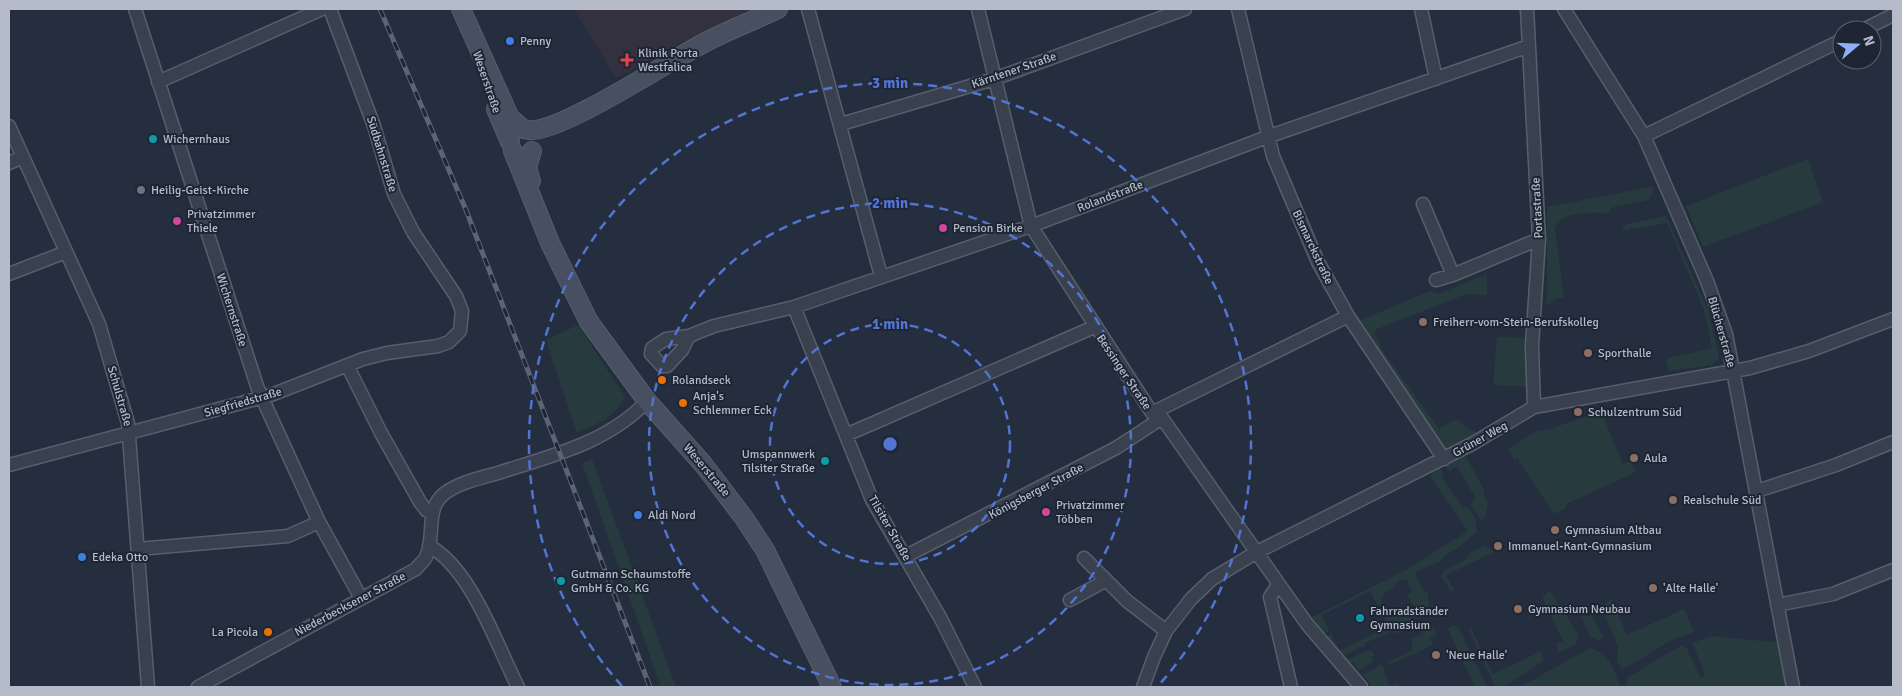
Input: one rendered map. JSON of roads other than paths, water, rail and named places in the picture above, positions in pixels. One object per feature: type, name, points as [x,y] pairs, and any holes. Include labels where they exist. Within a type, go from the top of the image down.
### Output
[{"type":"street","name":"Wichernstraße","points":[[135,9],[262,398],[319,522],[361,598]]},
{"type":"street","points":[[158,82],[322,9]]},
{"type":"street","name":"Südbahnstraße","points":[[330,9],[374,126],[394,194],[413,232],[456,296],[462,311],[462,319]]},
{"type":"street","points":[[579,113],[525,155],[512,146],[515,131],[545,129],[579,113],[701,44],[778,9]]},
{"type":"street","points":[[808,9],[841,124],[844,144],[881,276]]},
{"type":"street","name":"Bessinger Straße","points":[[978,9],[1031,226],[1094,327],[1278,585],[1307,624],[1361,687]]},
{"type":"street","name":"Kärntener Straße","points":[[841,124],[994,79],[1185,9]]},
{"type":"street","name":"Bismarckstraße","points":[[1238,9],[1273,156],[1318,262],[1348,316],[1444,459]]},
{"type":"street","points":[[1421,9],[1436,79]]},
{"type":"street","name":"Blücherstraße","points":[[1564,9],[1644,136],[1707,281],[1726,334],[1793,687]]},
{"type":"street","name":"Portastraße","points":[[1528,10],[1539,239],[1532,346],[1534,407]]},
{"type":"street","name":"Weserstraße","points":[[463,15],[510,118],[525,129]]},
{"type":"street","name":"Weserstraße","points":[[463,15],[495,107],[536,210],[561,267],[589,322],[647,401],[704,464],[765,550],[832,687]]},
{"type":"street","points":[[1644,136],[1832,45]]},
{"type":"street","name":"Rolandstraße","points":[[689,336],[714,326],[794,307],[1031,226],[1267,137],[1529,46]]},
{"type":"street","name":"Schulstraße","points":[[9,126],[99,324],[131,434],[148,687]]},
{"type":"street","points":[[525,129],[536,139],[533,149]]},
{"type":"street","name":"Weserstraße","points":[[533,149],[527,168],[561,267]]},
{"type":"street","points":[[9,163],[23,157]]},
{"type":"street","points":[[1423,204],[1453,275]]},
{"type":"street","points":[[1436,280],[1453,275],[1539,239]]},
{"type":"street","points":[[9,274],[66,252]]},
{"type":"street","name":"Tilsiter Straße","points":[[794,307],[872,500],[941,619],[975,687]]},
{"type":"street","name":"Königsberger Straße","points":[[906,556],[1093,461],[1157,415],[1348,316]]},
{"type":"street","name":"Siegfriedstraße","points":[[9,465],[262,398],[387,353],[448,342],[460,331],[462,319]]},
{"type":"street","name":"Grüner Weg","points":[[1143,687],[1154,656],[1166,631],[1191,599],[1212,578],[1255,552],[1444,459],[1534,407],[1734,370],[1809,351],[1893,319]]},
{"type":"street","points":[[846,435],[1094,327]]},
{"type":"street","points":[[348,367],[381,433],[420,502],[426,510],[433,513]]},
{"type":"street","name":"Niederbecksener Straße","points":[[198,687],[416,569],[426,557],[433,513],[440,498],[455,487],[585,444],[614,429],[636,413],[647,401]]},
{"type":"street","points":[[1756,491],[1836,465],[1893,442]]},
{"type":"street","points":[[138,549],[288,536],[319,522]]},
{"type":"street","points":[[429,546],[438,551],[452,564],[468,586],[518,687]]},
{"type":"street","points":[[1084,558],[1126,601],[1166,631]]},
{"type":"street","points":[[1777,605],[1832,594],[1893,570]]},
{"type":"street","points":[[1070,600],[1105,581]]},
{"type":"street","points":[[1278,585],[1270,597],[1291,687]]},
{"type":"railway","points":[[380,9],[466,210],[650,687]]},
{"type":"place","name":"Penny","points":[[510,41]]},
{"type":"place","name":"Klinik Porta Westfalica","points":[[627,60]]},
{"type":"place","name":"Wichernhaus","points":[[153,139]]},
{"type":"place","name":"Heilig-Geist-Kirche","points":[[141,190]]},
{"type":"place","name":"Privatzimmer Thiele","points":[[177,221]]},
{"type":"place","name":"Pension Birke","points":[[943,228]]},
{"type":"place","name":"Freiherr-vom-Stein-Berufskolleg","points":[[1423,322]]},
{"type":"place","name":"Sporthalle","points":[[1588,353]]},
{"type":"place","name":"Rolandseck","points":[[662,380]]},
{"type":"place","name":"Anja's Schlemmer Eck","points":[[683,403]]},
{"type":"place","name":"Schulzentrum Süd","points":[[1578,412]]},
{"type":"place","name":"Aula","points":[[1634,458]]},
{"type":"place","name":"Umspannwerk Tilsiter Straße","points":[[825,461]]},
{"type":"place","name":"Realschule Süd","points":[[1673,500]]},
{"type":"place","name":"Privatzimmer Többen","points":[[1046,512]]},
{"type":"place","name":"Aldi Nord","points":[[638,515]]},
{"type":"place","name":"Gymnasium Altbau","points":[[1555,530]]},
{"type":"place","name":"Immanuel-Kant-Gymnasium","points":[[1498,546]]},
{"type":"place","name":"Edeka Otto","points":[[82,557]]},
{"type":"place","name":"Gutmann Schaumstoffe GmbH & Co. KG","points":[[561,581]]},
{"type":"place","name":"'Alte Halle'","points":[[1653,588]]},
{"type":"place","name":"Gymnasium Neubau","points":[[1518,609]]},
{"type":"place","name":"Fahrradständer Gymnasium","points":[[1360,618]]},
{"type":"place","name":"La Picola","points":[[268,632]]},
{"type":"place","name":"'Neue Halle'","points":[[1436,655]]}]
